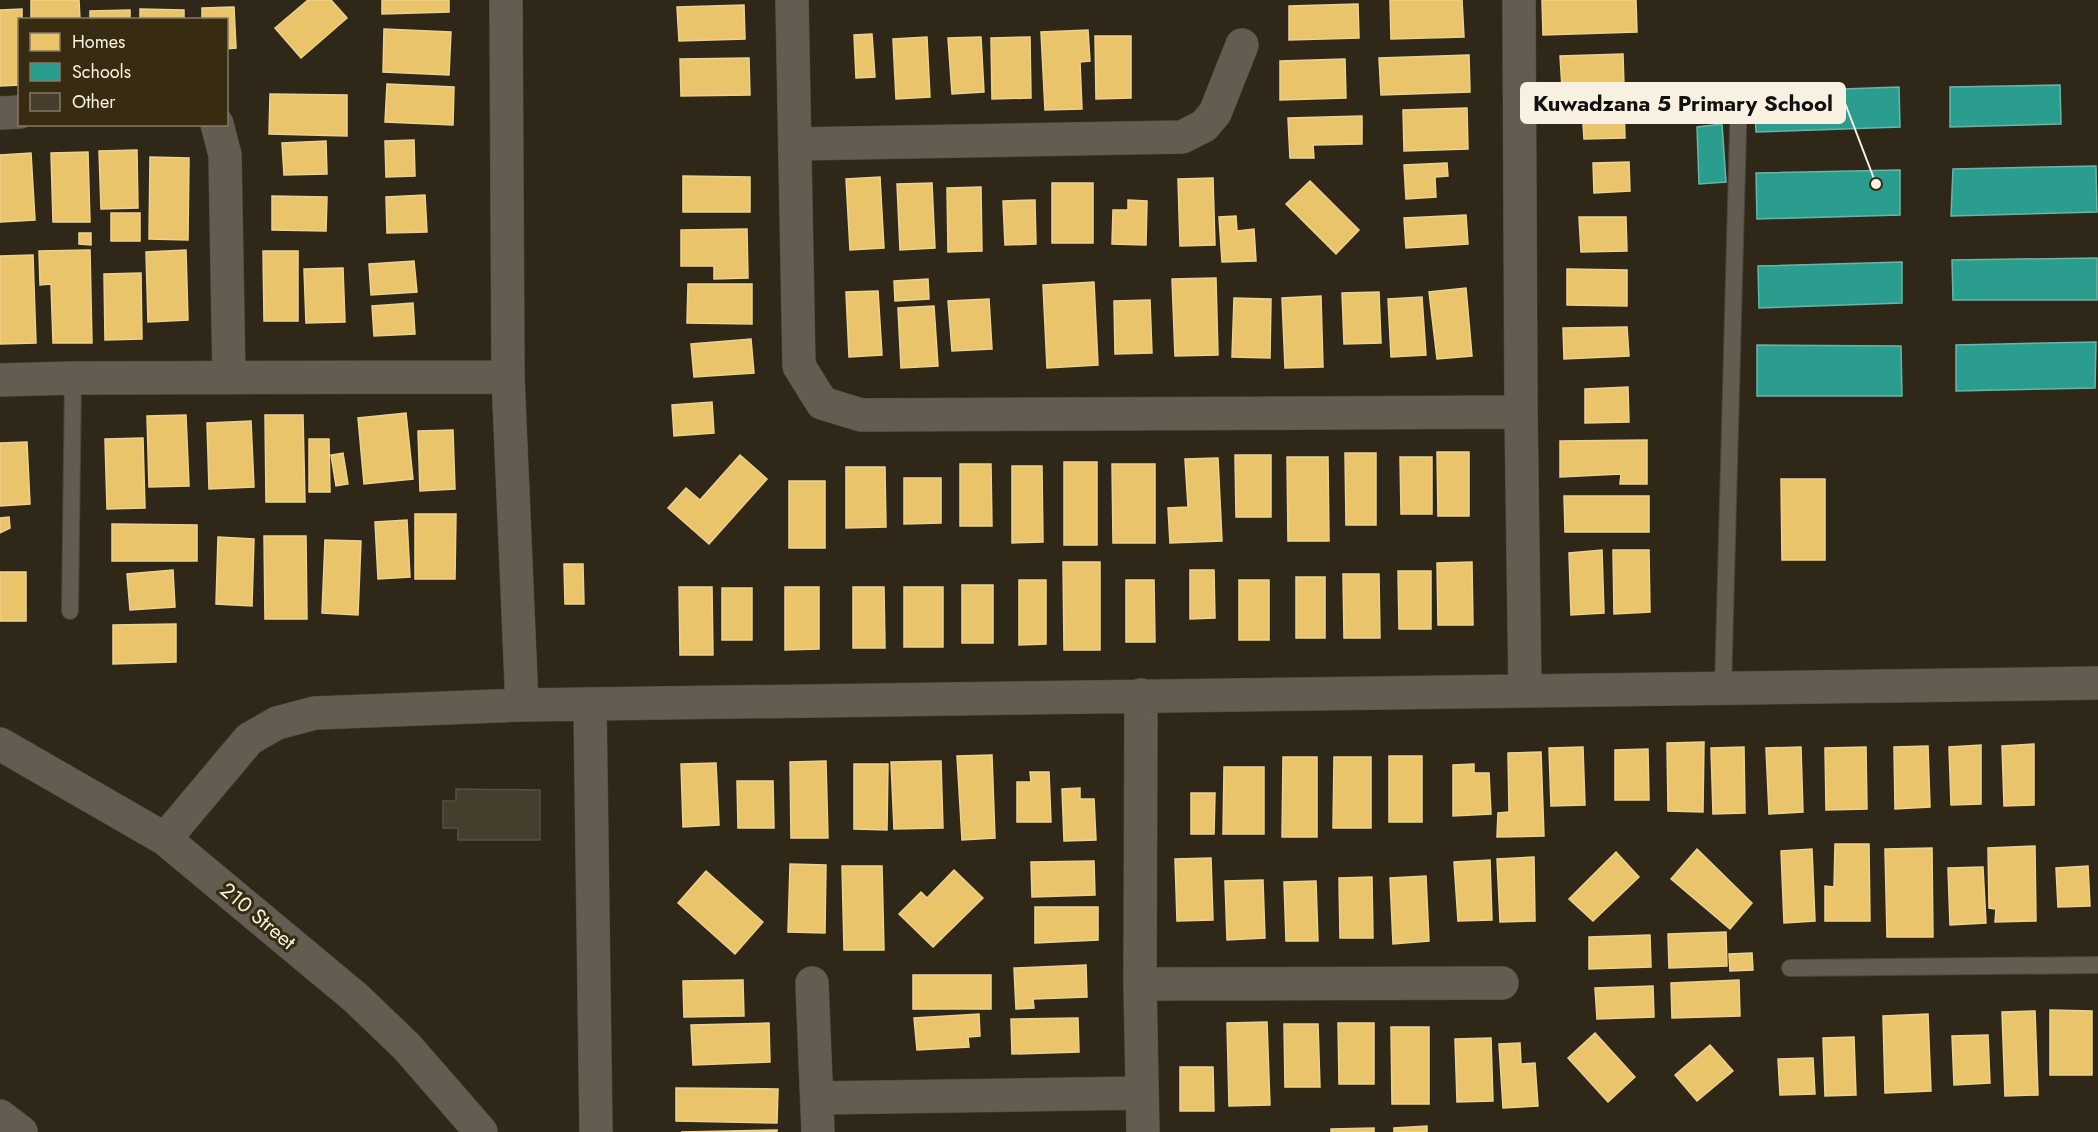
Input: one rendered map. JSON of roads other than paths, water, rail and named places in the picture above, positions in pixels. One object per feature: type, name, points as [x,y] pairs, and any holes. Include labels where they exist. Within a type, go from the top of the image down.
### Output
[{"type":"street","points":[[506,0],[508,377],[522,705]]},
{"type":"street","points":[[792,0],[799,366],[822,404],[861,415],[1521,412]]},
{"type":"street","points":[[1519,0],[1525,691]]},
{"type":"street","points":[[795,144],[1182,136],[1204,126],[1215,112],[1242,45]]},
{"type":"street","points":[[0,113],[18,112]]},
{"type":"street","points":[[218,126],[225,155],[229,378]]},
{"type":"street","points":[[0,380],[508,377]]},
{"type":"street","points":[[165,839],[249,739],[277,723],[315,713],[522,705],[2098,683]]},
{"type":"street","points":[[1141,695],[1140,984],[1143,1132]]},
{"type":"street","points":[[591,704],[596,1132]]},
{"type":"street","name":"210 Street","points":[[0,744],[165,839],[356,998],[407,1047],[481,1132]]},
{"type":"street","points":[[812,983],[818,1132]]},
{"type":"street","points":[[1140,984],[1502,983]]},
{"type":"street","points":[[817,1098],[1141,1093]]},
{"type":"street","points":[[0,1116],[21,1132]]},
{"type":"lane","points":[[1724,688],[1739,93]]},
{"type":"lane","points":[[70,611],[74,378]]},
{"type":"lane","points":[[1790,968],[2098,966]]},
{"type":"place","name":"Kuwadzana 5 Primary School","points":[[1876,184]]}]
